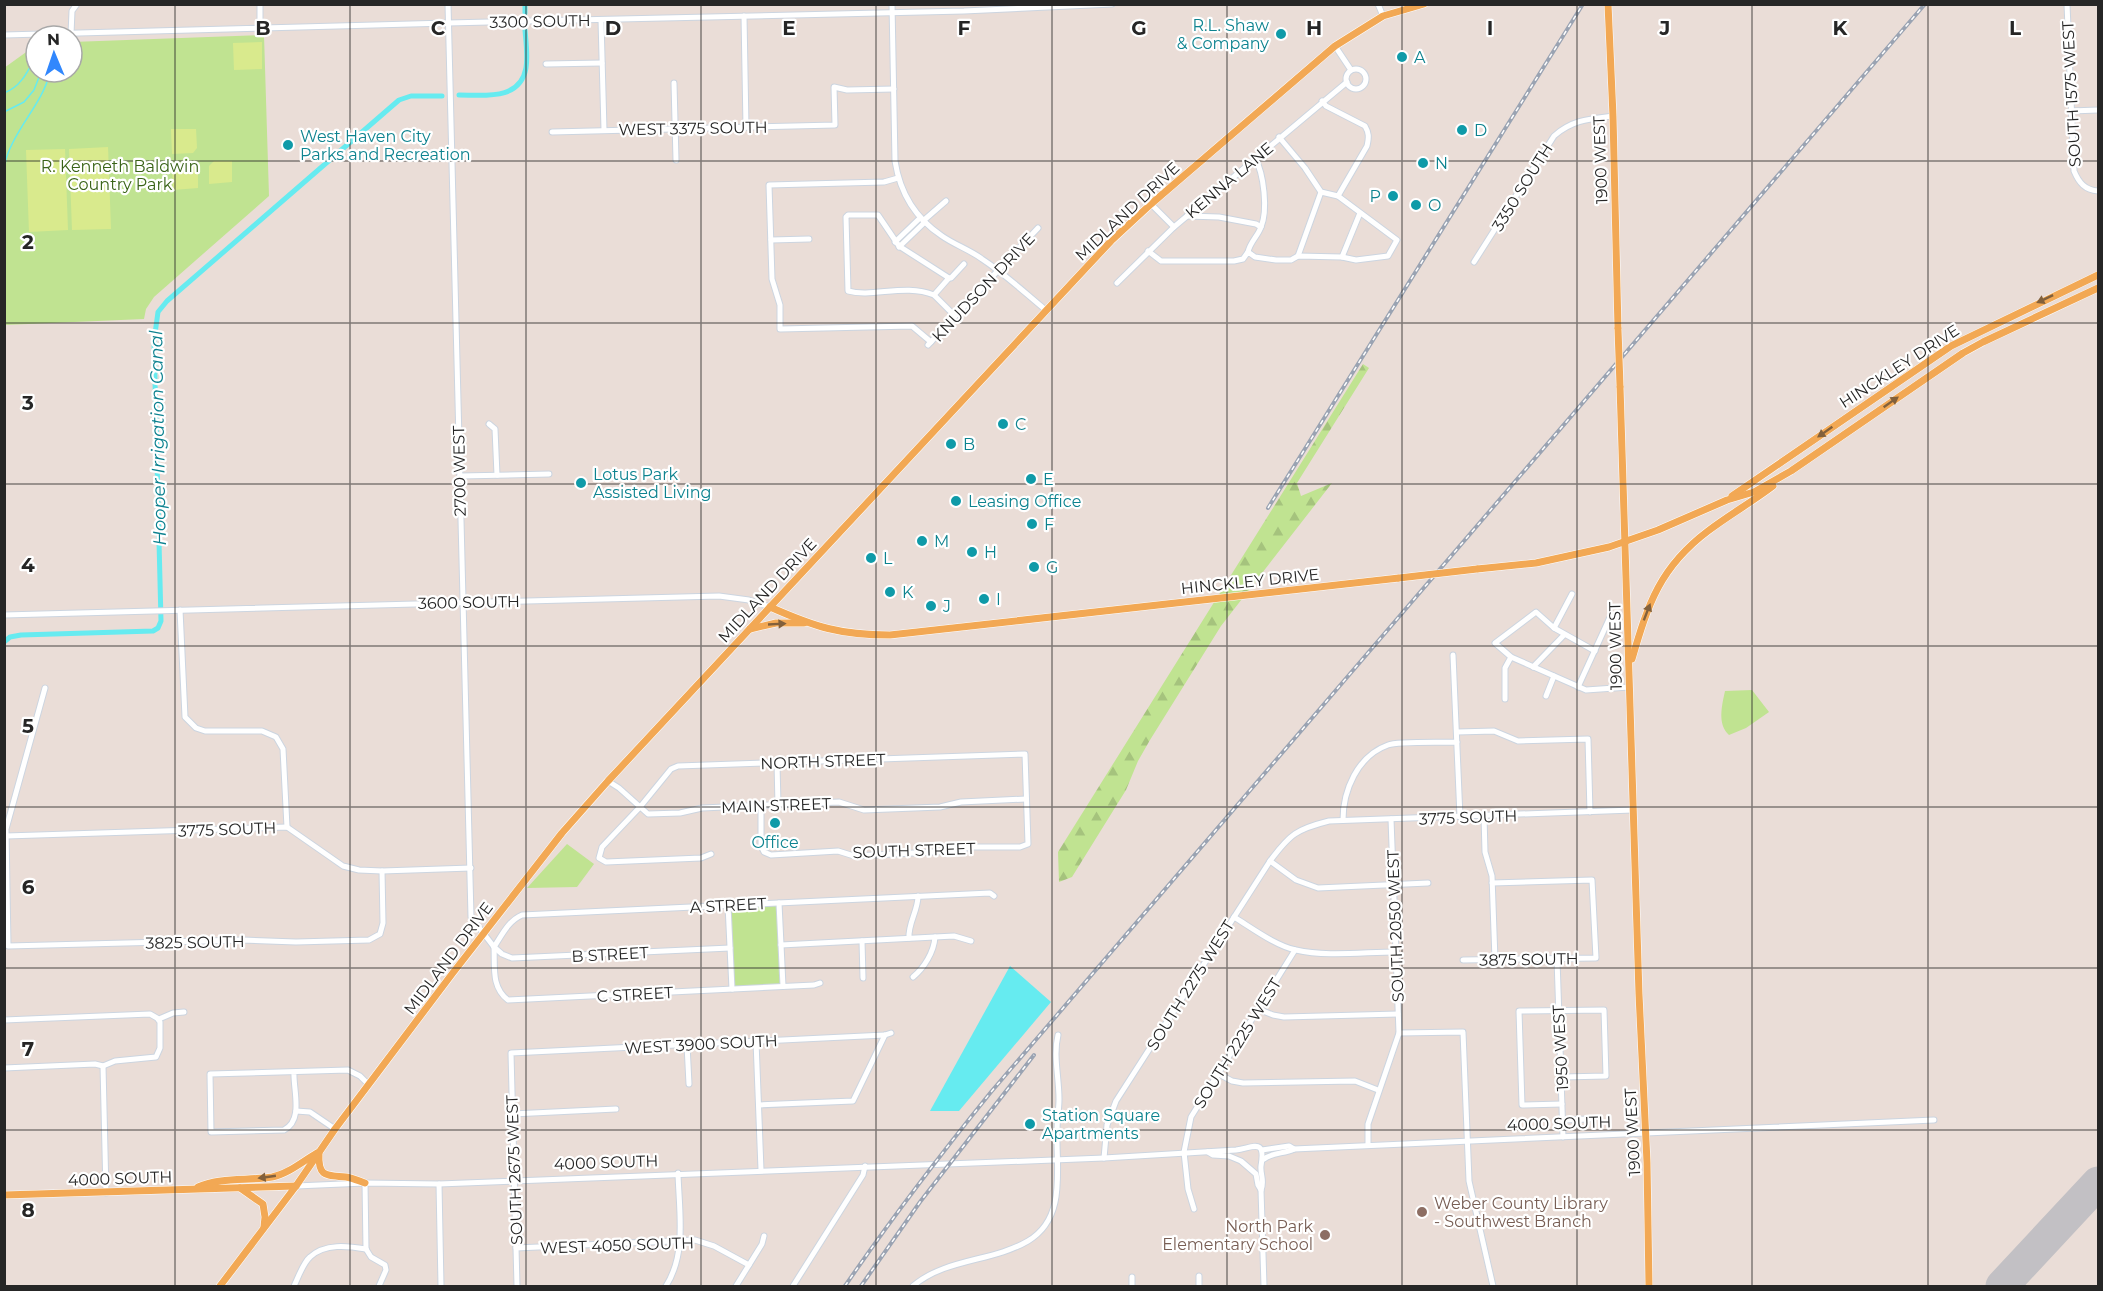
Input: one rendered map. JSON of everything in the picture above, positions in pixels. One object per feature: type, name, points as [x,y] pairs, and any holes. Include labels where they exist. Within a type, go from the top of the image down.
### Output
[{"type":"main road","name":"MIDLAND DRIVE","points":[[220,1287],[296,1186],[368,1084],[562,833],[1110,241],[1335,46],[1383,16],[1424,4]]},
{"type":"main road","name":"1900 WEST","points":[[1608,4],[1633,810],[1646,1133],[1649,1287]]},
{"type":"main road","name":"HINCKLEY DRIVE","points":[[1727,500],[1951,346],[2098,275]]},
{"type":"main road","name":"HINCKLEY DRIVE","points":[[770,606],[828,630],[862,635],[890,635],[1573,557],[1609,548],[1727,500],[1754,492],[1791,471],[1963,353],[2098,288]]},
{"type":"main road","points":[[1629,668],[1646,611],[1661,582],[1679,557],[1709,530],[1791,471]]},
{"type":"main road","points":[[749,630],[776,623],[807,623]]},
{"type":"main road","points":[[319,1152],[318,1166],[327,1176],[349,1178],[365,1183]]},
{"type":"main road","points":[[192,1190],[208,1183],[273,1177],[319,1152]]},
{"type":"main road","name":"4000 SOUTH","points":[[4,1195],[296,1186]]},
{"type":"main road","points":[[240,1188],[255,1196],[263,1204],[264,1228]]},
{"type":"street","points":[[71,24],[72,11],[77,4]]},
{"type":"street","points":[[260,4],[260,28]]},
{"type":"street","name":"2700 WEST","points":[[448,4],[471,917],[483,934]]},
{"type":"street","points":[[892,4],[894,139],[898,178],[908,201],[923,220],[942,236],[998,270],[1047,311]]},
{"type":"street","name":"3300 SOUTH","points":[[84,34],[1112,4]]},
{"type":"street","points":[[1378,4],[1383,16]]},
{"type":"street","name":"SOUTH 1575 WEST","points":[[2067,4],[2074,171],[2079,182],[2087,189],[2098,191]]},
{"type":"street","points":[[744,16],[746,127]]},
{"type":"street","points":[[601,20],[604,130]]},
{"type":"street","name":"3300 SOUTH","points":[[4,35],[24,35]]},
{"type":"street","points":[[1335,46],[1351,70]]},
{"type":"street","points":[[546,64],[602,63]]},
{"type":"street","points":[[1357,69],[1363,72],[1365,82],[1361,87],[1355,88],[1347,82],[1347,76],[1351,70],[1357,69]]},
{"type":"street","name":"KENNA LANE","points":[[1117,283],[1186,216],[1347,82]]},
{"type":"street","points":[[674,83],[676,160]]},
{"type":"street","name":"WEST 3375 SOUTH","points":[[552,132],[835,125],[834,87],[847,90],[894,89]]},
{"type":"street","points":[[1322,101],[1326,106],[1365,126],[1368,131],[1367,146],[1338,196]]},
{"type":"street","points":[[2071,111],[2098,110]]},
{"type":"street","name":"3350 SOUTH","points":[[1474,262],[1554,136],[1567,125],[1613,116]]},
{"type":"street","points":[[1248,252],[1255,257],[1276,260],[1291,260],[1298,256],[1342,257],[1356,260],[1388,256],[1397,240],[1338,196],[1321,192],[1305,168],[1279,138]]},
{"type":"street","points":[[1148,251],[1161,261],[1234,261],[1243,258],[1261,227],[1266,208],[1259,164],[1255,158]]},
{"type":"street","points":[[809,239],[771,240],[769,185],[885,182],[898,178]]},
{"type":"street","points":[[1298,256],[1321,192]]},
{"type":"street","points":[[897,244],[946,201]]},
{"type":"street","points":[[1151,204],[1174,227]]},
{"type":"street","points":[[1342,257],[1360,213]]},
{"type":"street","points":[[949,278],[897,244],[878,214],[848,215],[846,217],[848,291],[922,291],[934,295],[955,316]]},
{"type":"street","points":[[1186,216],[1219,217],[1261,227]]},
{"type":"street","name":"KNUDSON DRIVE","points":[[771,240],[772,279],[780,305],[780,329],[912,326],[929,344],[1038,228]]},
{"type":"street","points":[[934,295],[964,264]]},
{"type":"street","points":[[489,424],[495,429],[497,475]]},
{"type":"street","points":[[460,476],[549,474]]},
{"type":"street","points":[[1554,628],[1572,594]]},
{"type":"street","name":"3600 SOUTH","points":[[4,615],[719,596],[749,600],[770,606]]},
{"type":"street","points":[[180,610],[185,717],[189,723],[205,731],[262,731],[276,737],[283,749],[285,760],[287,827]]},
{"type":"street","points":[[1595,651],[1564,635],[1536,612],[1495,643],[1511,657],[1586,690],[1629,687]]},
{"type":"street","points":[[1578,687],[1611,615]]},
{"type":"street","points":[[1533,667],[1564,635]]},
{"type":"street","points":[[1453,655],[1460,817]]},
{"type":"street","points":[[1505,699],[1505,669],[1511,657]]},
{"type":"street","points":[[1546,696],[1554,676]]},
{"type":"street","points":[[6,836],[45,688]]},
{"type":"street","points":[[1457,732],[1494,731],[1518,741],[1588,739],[1590,812]]},
{"type":"street","points":[[1343,820],[1343,803],[1350,783],[1371,755],[1388,744],[1457,742]]},
{"type":"street","name":"NORTH STREET","points":[[711,854],[701,858],[606,862],[599,858],[602,847],[640,807],[671,769],[678,766],[1025,754],[1026,800]]},
{"type":"street","points":[[777,763],[778,805]]},
{"type":"street","name":"MAIN STREET","points":[[608,781],[648,814],[680,813],[702,808],[839,802],[864,810],[940,807],[961,802],[1026,800]]},
{"type":"street","name":"SOUTH STREET","points":[[761,805],[761,846],[764,852],[771,855],[838,851],[854,856],[954,852],[970,847],[1020,847],[1028,844],[1026,800]]},
{"type":"street","name":"3775 SOUTH","points":[[1304,828],[1329,821],[1343,820],[1633,810]]},
{"type":"street","points":[[1484,816],[1485,852],[1492,883],[1495,960]]},
{"type":"street","name":"SOUTH 2050 WEST","points":[[1368,1145],[1368,1124],[1398,1033],[1391,819]]},
{"type":"street","name":"3775 SOUTH","points":[[6,836],[287,827],[343,866],[359,870],[471,868]]},
{"type":"street","name":"SOUTH 2275 WEST","points":[[1104,1158],[1107,1125],[1116,1101],[1270,861],[1292,835],[1304,828]]},
{"type":"street","name":"3825 SOUTH","points":[[6,836],[8,946],[233,940],[296,942],[369,940],[380,934],[383,923],[382,871]]},
{"type":"street","points":[[1270,861],[1296,879],[1318,888],[1428,883]]},
{"type":"street","name":"3875 SOUTH","points":[[1463,960],[1596,958],[1592,880],[1492,883]]},
{"type":"street","name":"A STREET","points":[[494,947],[515,918],[522,915],[990,893],[994,896]]},
{"type":"street","points":[[909,938],[910,924],[916,910],[918,896]]},
{"type":"street","points":[[779,903],[783,986]]},
{"type":"street","points":[[728,906],[732,989]]},
{"type":"street","points":[[1234,917],[1294,950],[1396,951]]},
{"type":"street","points":[[483,934],[494,947]]},
{"type":"street","points":[[781,945],[954,936],[971,941]]},
{"type":"street","points":[[913,977],[931,953],[935,937]]},
{"type":"street","points":[[862,941],[863,978]]},
{"type":"street","name":"B STREET","points":[[494,947],[502,954],[512,958],[730,948]]},
{"type":"street","name":"C STREET","points":[[494,947],[496,985],[500,994],[508,1000],[820,983]]},
{"type":"street","name":"SOUTH 2225 WEST","points":[[1194,1209],[1188,1189],[1184,1152],[1191,1117],[1294,950]]},
{"type":"street","name":"1950 WEST","points":[[1557,959],[1563,1137]]},
{"type":"street","points":[[1258,1008],[1272,1015],[1284,1017],[1398,1014]]},
{"type":"street","points":[[1562,1077],[1606,1076],[1604,1010],[1519,1011],[1522,1105],[1562,1104]]},
{"type":"street","points":[[4,1020],[150,1014],[157,1018],[184,1012]]},
{"type":"street","points":[[4,1068],[95,1064],[103,1066],[115,1061],[156,1057],[160,1048],[157,1018]]},
{"type":"street","points":[[1398,1033],[1463,1032],[1469,1181],[1493,1287]]},
{"type":"street","name":"WEST 3900 SOUTH","points":[[510,1053],[888,1034],[853,1101],[759,1105]]},
{"type":"street","points":[[913,1287],[923,1278],[937,1271],[1020,1245],[1040,1232],[1053,1212],[1058,1185],[1059,1100],[1055,1048],[1058,1035]]},
{"type":"street","points":[[756,1041],[762,1170]]},
{"type":"street","points":[[687,1045],[688,1084]]},
{"type":"street","name":"SOUTH 2675 WEST","points":[[510,1053],[517,1287]]},
{"type":"street","points":[[103,1066],[106,1192]]},
{"type":"street","points":[[294,1072],[296,1111],[291,1126],[284,1130],[211,1132],[210,1074],[348,1070],[360,1076],[368,1084]]},
{"type":"street","points":[[1217,1073],[1232,1081],[1244,1083],[1355,1081],[1378,1090]]},
{"type":"street","points":[[512,1114],[616,1109]]},
{"type":"street","points":[[296,1111],[310,1112],[335,1129]]},
{"type":"street","points":[[1563,1120],[1589,1119]]},
{"type":"street","name":"4000 SOUTH","points":[[1262,1161],[1275,1153],[1288,1152],[1293,1149],[1934,1120]]},
{"type":"street","points":[[1261,1190],[1256,1174],[1241,1161],[1241,1154],[1248,1146],[1262,1150],[1264,1287]]},
{"type":"street","name":"4000 SOUTH","points":[[1262,1150],[1290,1146],[1293,1149]]},
{"type":"street","name":"4000 SOUTH","points":[[296,1186],[365,1183],[439,1184],[1058,1160],[1244,1149]]},
{"type":"street","name":"4000 SOUTH","points":[[1208,1152],[1241,1161]]},
{"type":"street","points":[[1251,1168],[1262,1161]]},
{"type":"street","points":[[793,1287],[863,1175],[865,1166]]},
{"type":"street","points":[[666,1287],[677,1265],[680,1241],[678,1173]]},
{"type":"street","points":[[365,1183],[366,1249],[371,1257],[385,1265],[386,1270],[379,1287]]},
{"type":"street","points":[[439,1184],[441,1287]]},
{"type":"street","points":[[736,1287],[762,1244],[764,1236]]},
{"type":"street","name":"WEST 4050 SOUTH","points":[[516,1248],[680,1241],[706,1242],[749,1265]]},
{"type":"street","points":[[294,1287],[309,1257],[326,1247],[366,1249]]},
{"type":"street","points":[[1199,1276],[1199,1287]]},
{"type":"street","points":[[1132,1277],[1132,1287]]},
{"type":"green space","name":"R. Kenneth Baldwin Country Park","points":[[264,35],[269,196],[154,297],[146,309],[144,319],[5,325],[4,68],[24,54],[24,84],[84,84],[84,42]]},
{"type":"green space","points":[[262,42],[262,69],[234,70],[233,43]]},
{"type":"green space","points":[[171,129],[196,129],[197,148],[193,153],[172,154]]},
{"type":"green space","points":[[108,147],[111,229],[72,230],[69,149]]},
{"type":"green space","points":[[65,149],[68,230],[29,232],[26,150]]},
{"type":"green space","points":[[214,161],[232,161],[232,182],[209,184],[209,166]]},
{"type":"green space","points":[[192,164],[198,169],[198,188],[173,190],[172,165]]},
{"type":"green space","points":[[1363,364],[1369,368],[1297,483],[1301,496],[1332,483],[1221,626],[1150,740],[1126,790],[1072,877],[1059,882],[1058,852]]},
{"type":"green space","points":[[1752,690],[1769,712],[1746,728],[1729,735],[1725,731],[1722,720],[1725,691]]},
{"type":"green space","points":[[567,844],[594,864],[577,887],[527,888]]},
{"type":"green space","points":[[778,906],[781,984],[732,987],[729,907]]},
{"type":"water","points":[[1010,966],[1051,1002],[959,1111],[930,1111]]},
{"type":"waterway","name":"Hooper Irrigation Canal","points":[[525,4],[525,13]]},
{"type":"waterway","name":"Hooper Irrigation Canal","points":[[459,95],[500,94],[517,86],[526,68],[525,30]]},
{"type":"waterway","points":[[4,93],[15,87],[24,77]]},
{"type":"waterway","points":[[4,112],[24,102],[36,84]]},
{"type":"waterway","points":[[4,190],[6,160],[11,145],[47,84]]},
{"type":"waterway","name":"Hooper Irrigation Canal","points":[[4,642],[10,637],[21,635],[153,631],[158,628],[161,621],[154,341],[158,312],[167,301],[399,100],[411,96],[442,96]]},
{"type":"runway","points":[[2002,1286],[2098,1183]]},
{"type":"railway","points":[[1268,508],[1583,4]]},
{"type":"railway","points":[[845,1286],[916,1188],[991,1092],[1925,4]]},
{"type":"railway","points":[[861,1286],[920,1202],[1034,1055]]},
{"type":"place","name":"R.L. Shaw & Company","points":[[1281,34]]},
{"type":"place","name":"A","points":[[1402,57]]},
{"type":"place","name":"D","points":[[1462,130]]},
{"type":"place","name":"West Haven City Parks and Recreation","points":[[288,145]]},
{"type":"place","name":"N","points":[[1423,163]]},
{"type":"place","name":"P","points":[[1393,196]]},
{"type":"place","name":"O","points":[[1416,205]]},
{"type":"place","name":"C","points":[[1003,424]]},
{"type":"place","name":"B","points":[[951,444]]},
{"type":"place","name":"E","points":[[1031,479]]},
{"type":"place","name":"Lotus Park Assisted Living","points":[[581,483]]},
{"type":"place","name":"Leasing Office","points":[[956,501]]},
{"type":"place","name":"F","points":[[1032,524]]},
{"type":"place","name":"M","points":[[922,541]]},
{"type":"place","name":"H","points":[[972,552]]},
{"type":"place","name":"L","points":[[871,558]]},
{"type":"place","name":"G","points":[[1034,567]]},
{"type":"place","name":"K","points":[[890,592]]},
{"type":"place","name":"I","points":[[984,599]]},
{"type":"place","name":"J","points":[[931,606]]},
{"type":"place","name":"Office","points":[[775,823]]},
{"type":"place","name":"Station Square Apartments","points":[[1030,1124]]},
{"type":"place","name":"Weber County Library - Southwest Branch","points":[[1422,1212]]},
{"type":"place","name":"North Park Elementary School","points":[[1325,1235]]}]
